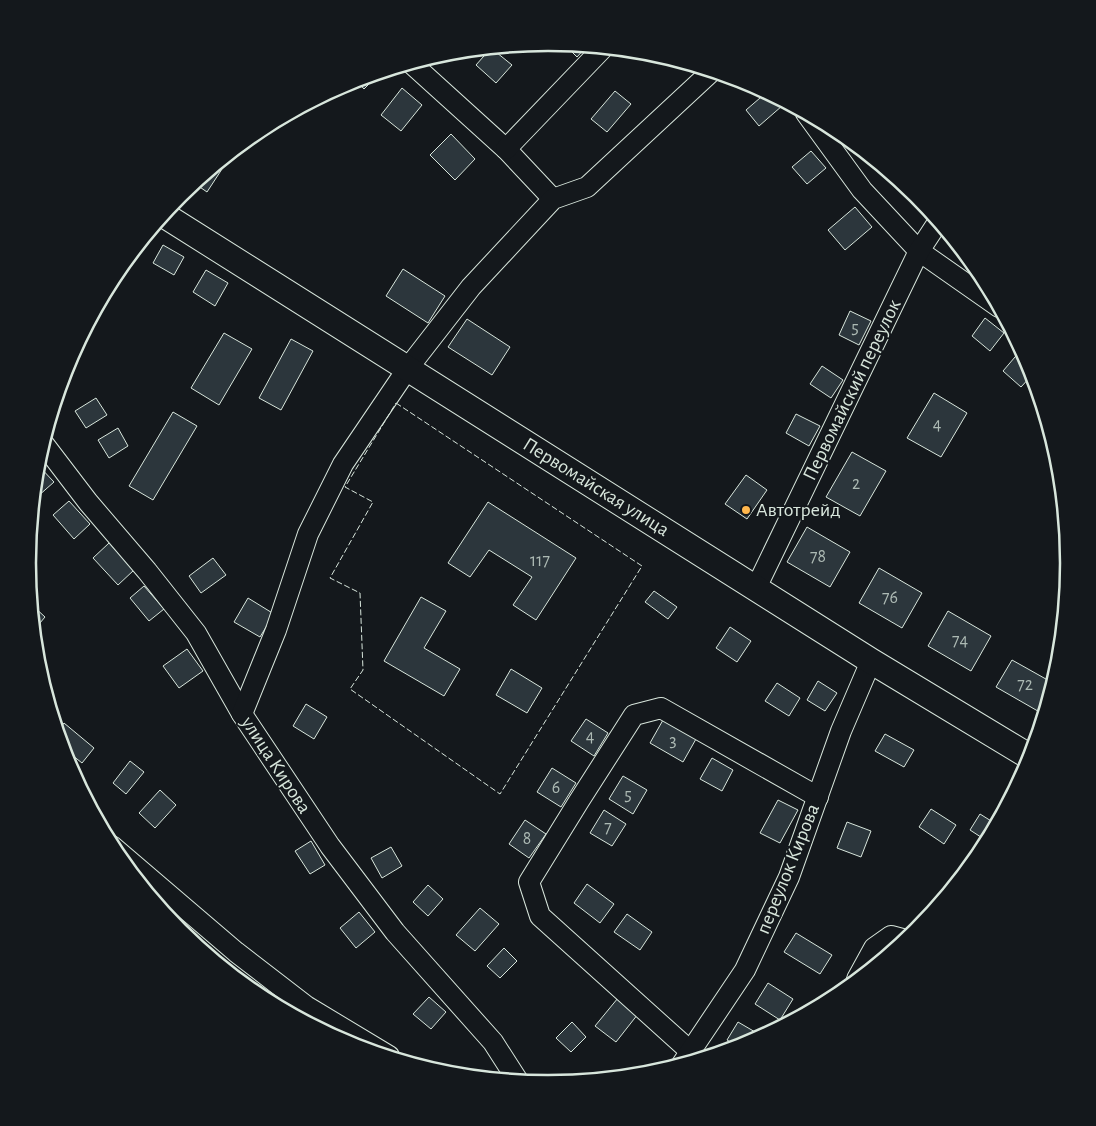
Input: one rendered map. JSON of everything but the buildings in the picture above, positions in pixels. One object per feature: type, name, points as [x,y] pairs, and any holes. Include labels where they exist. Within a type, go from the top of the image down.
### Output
[{"type":"main road","name":"Первомайская улица","points":[[170,218],[871,661],[1023,753]]},
{"type":"street","points":[[506,149],[598,54]]},
{"type":"street","points":[[417,69],[506,149],[552,199]]},
{"type":"street","points":[[242,714],[276,630],[308,534],[343,464],[408,368],[471,287],[552,199],[587,187],[706,76]]},
{"type":"street","points":[[817,128],[862,190],[919,251],[986,299]]},
{"type":"street","name":"Первомайский переулок","points":[[756,588],[919,251],[934,228]]},
{"type":"street","name":"улица Кирова","points":[[49,451],[88,502],[148,571],[196,633],[242,714],[336,854],[395,932],[493,1042],[513,1074]]},
{"type":"street","name":"переулок Кирова","points":[[687,1055],[745,970],[789,878],[841,731],[871,661]]},
{"type":"street","points":[[685,1056],[540,916],[530,882],[634,715],[661,708],[818,797]]},
{"type":"street","points":[[136,866],[236,952],[335,1028]]},
{"type":"street","points":[[865,965],[874,948],[891,936],[896,937]]},
{"type":"fence","points":[[396,403],[642,566],[500,794],[350,689],[363,670],[360,593],[330,578],[373,502],[345,487],[396,403]]},
{"type":"place","name":"Автотрейд","points":[[746,510]]}]
